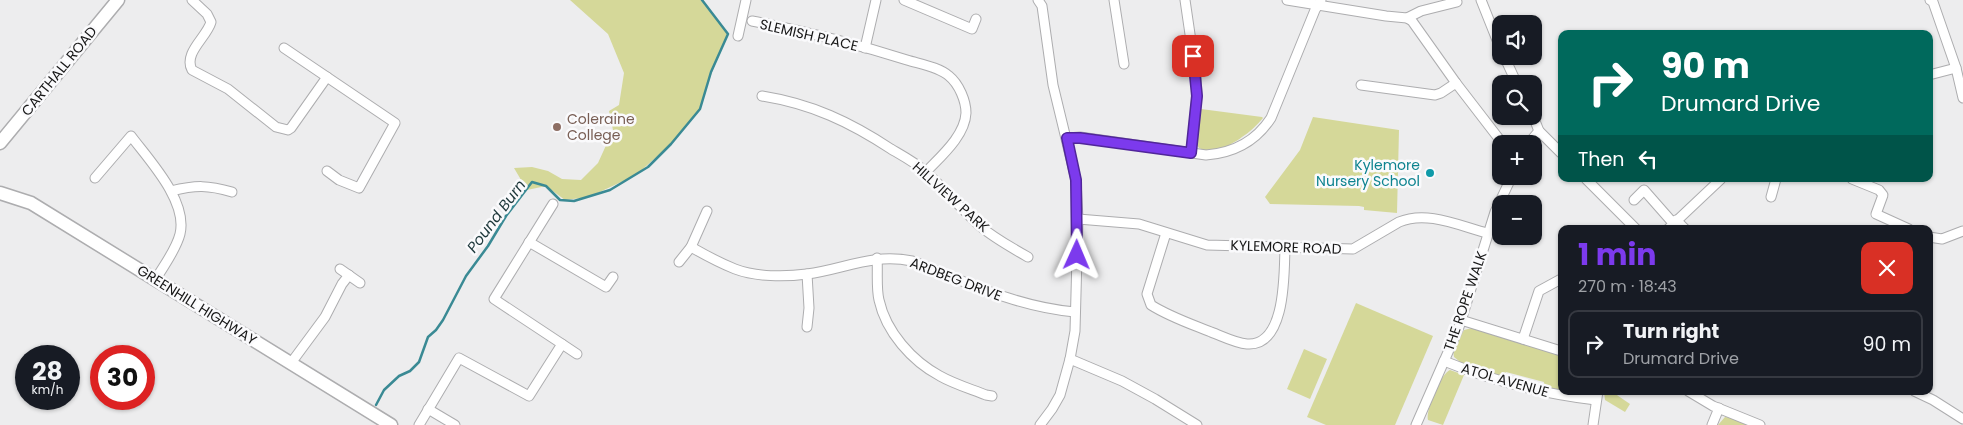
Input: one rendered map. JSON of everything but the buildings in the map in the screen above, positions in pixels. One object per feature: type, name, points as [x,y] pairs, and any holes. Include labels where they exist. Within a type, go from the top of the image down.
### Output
[{"type":"main road","name":"CARTHALL ROAD","points":[[0,143],[118,0]]},
{"type":"main road","name":"GREENHILL HIGHWAY","points":[[0,193],[31,203],[391,425]]},
{"type":"street","points":[[192,0],[207,14],[211,22],[192,54],[190,66],[192,70],[228,89],[276,127],[288,130],[291,128],[327,76]]},
{"type":"street","points":[[738,36],[746,0]]},
{"type":"street","points":[[865,48],[876,0]]},
{"type":"street","points":[[904,0],[972,29],[976,19]]},
{"type":"street","points":[[1038,0],[1042,6],[1053,85],[1076,180],[1078,219],[1075,331],[1070,359],[1060,395],[1040,425]]},
{"type":"street","points":[[1114,0],[1124,64]]},
{"type":"street","points":[[1185,0],[1196,75],[1197,96],[1191,153]]},
{"type":"street","points":[[1287,0],[1320,3],[1386,16],[1407,18],[1412,21],[1496,135]]},
{"type":"street","points":[[1481,0],[1492,28]]},
{"type":"street","points":[[1930,0],[1933,2],[1956,68],[1963,98]]},
{"type":"street","points":[[1407,18],[1421,11],[1457,2]]},
{"type":"street","points":[[1067,138],[1080,138],[1206,155],[1220,154],[1252,140],[1271,118],[1320,3]]},
{"type":"street","name":"SLEMISH PLACE","points":[[752,21],[865,48],[927,66],[948,75],[956,84],[963,98],[966,114],[962,128],[926,172]]},
{"type":"street","points":[[284,48],[395,123],[360,188],[339,180],[327,171]]},
{"type":"street","points":[[1933,74],[1956,68]]},
{"type":"street","points":[[1361,85],[1435,95],[1442,94],[1456,83]]},
{"type":"street","name":"HILLVIEW PARK","points":[[762,96],[784,99],[815,108],[859,128],[926,172],[981,227],[1028,257]]},
{"type":"street","points":[[1537,125],[1540,131],[1558,150]]},
{"type":"street","points":[[1536,135],[1540,131]]},
{"type":"street","points":[[94,178],[131,136],[171,191],[178,207],[180,234],[156,279]]},
{"type":"street","points":[[1589,182],[1632,225]]},
{"type":"street","points":[[1634,200],[1644,190],[1672,224],[1718,182]]},
{"type":"street","points":[[1771,197],[1773,182]]},
{"type":"street","points":[[1859,182],[1878,190],[1883,195],[1876,214],[1899,225]]},
{"type":"street","points":[[171,191],[198,185],[228,191],[221,199]]},
{"type":"street","name":"THE ROPE WALK","points":[[1420,424],[1462,320],[1495,212],[1508,185]]},
{"type":"street","points":[[553,204],[494,299],[577,354]]},
{"type":"street","points":[[679,262],[691,248],[707,211]]},
{"type":"street","name":"KYLEMORE ROAD","points":[[1078,219],[1139,224],[1207,245],[1353,249],[1400,222],[1418,219],[1447,221],[1488,233]]},
{"type":"street","points":[[1933,238],[1942,239],[1963,231]]},
{"type":"street","points":[[1166,233],[1148,294],[1151,305],[1163,313],[1248,344],[1260,342],[1272,331],[1281,307],[1284,287],[1285,246]]},
{"type":"street","points":[[529,242],[606,287],[613,277]]},
{"type":"street","name":"ARDBEG DRIVE","points":[[691,248],[737,270],[770,276],[807,274],[877,258],[896,258],[912,261],[1009,299],[1075,312]]},
{"type":"street","points":[[877,258],[878,299],[886,322],[899,340],[918,361],[939,376],[992,396]]},
{"type":"street","points":[[340,269],[360,283]]},
{"type":"street","points":[[807,274],[809,308],[807,327]]},
{"type":"street","points":[[291,363],[325,317],[342,284],[349,275]]},
{"type":"street","points":[[1523,339],[1540,291],[1558,281]]},
{"type":"street","points":[[1462,320],[1558,350]]},
{"type":"street","points":[[419,425],[460,358],[528,396],[562,344]]},
{"type":"street","points":[[1070,359],[1122,381],[1197,425]]},
{"type":"street","name":"ATOL AVENUE","points":[[1444,361],[1479,375],[1558,394]]},
{"type":"street","name":"ATOL AVENUE","points":[[1562,395],[1570,397],[1597,395]]},
{"type":"street","points":[[1593,425],[1597,395]]},
{"type":"street","points":[[1695,395],[1719,408],[1760,425]]},
{"type":"street","points":[[1922,395],[1963,419]]},
{"type":"street","points":[[1712,425],[1719,408]]},
{"type":"street","points":[[428,409],[455,425]]},
{"type":"green space","points":[[570,0],[703,0],[728,34],[712,72],[700,109],[671,144],[636,175],[589,197],[565,200],[546,186],[527,190],[514,168],[532,167],[548,171],[562,179],[581,180],[598,163],[613,130],[609,111],[619,105],[624,73],[608,34]]},
{"type":"green space","points":[[1201,109],[1263,118],[1248,133],[1225,149],[1206,151],[1199,148],[1196,143]]},
{"type":"green space","points":[[1313,117],[1399,130],[1397,213],[1364,210],[1364,207],[1359,206],[1270,204],[1265,197],[1300,150]]},
{"type":"green space","points":[[1356,303],[1433,336],[1395,425],[1326,425],[1307,417]]},
{"type":"green space","points":[[1476,327],[1558,356],[1558,391],[1543,388],[1544,382],[1506,372],[1504,379],[1464,365],[1454,357],[1453,350],[1464,330]]},
{"type":"green space","points":[[1304,349],[1327,359],[1310,399],[1287,389]]},
{"type":"green space","points":[[1450,370],[1464,375],[1443,425],[1428,420],[1428,415],[1431,401],[1438,385]]},
{"type":"green space","points":[[1604,395],[1617,395],[1630,404],[1625,412],[1605,400]]},
{"type":"green space","points":[[1725,417],[1733,418],[1751,425],[1718,425]]},
{"type":"waterway","name":"Pound Burn","points":[[376,405],[384,390],[399,376],[410,371],[419,362],[428,337],[443,320],[466,276],[488,246],[506,216],[532,182],[546,186],[560,200],[574,201],[610,190],[648,167],[671,144],[700,109],[711,72],[728,34],[702,0]]},
{"type":"place","name":"Coleraine College","points":[[557,127]]},
{"type":"place","name":"Kylemore Nursery School","points":[[1430,173]]},
{"type":"route","points":[[1077,255],[1076,180],[1067,138],[1156,147],[1191,153],[1197,96],[1193,56]]}]
